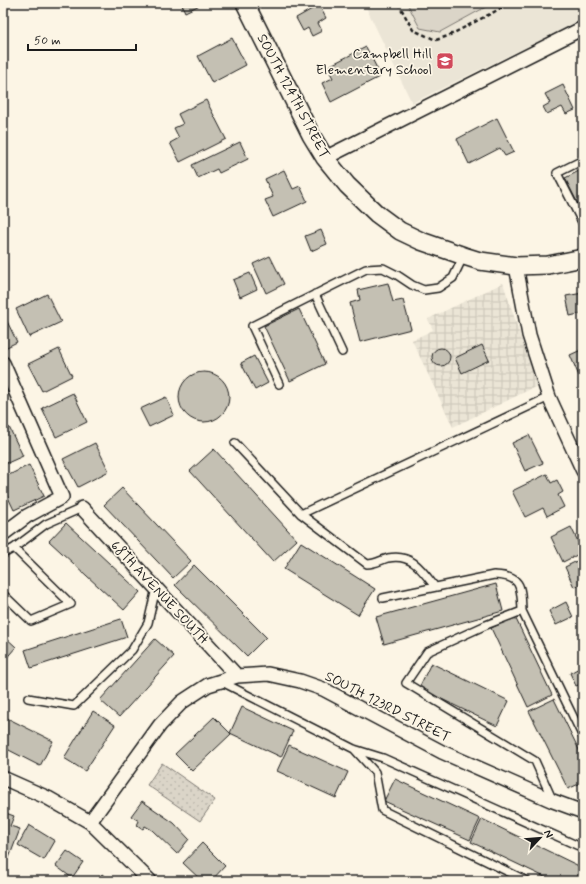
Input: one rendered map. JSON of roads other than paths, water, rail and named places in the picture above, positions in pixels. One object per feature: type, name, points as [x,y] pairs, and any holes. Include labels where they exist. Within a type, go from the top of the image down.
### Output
[{"type":"street","name":"SOUTH 124TH STREET","points":[[245,3],[311,135],[325,158],[347,185],[377,214],[400,231],[421,241],[480,261],[516,266]]},
{"type":"street","points":[[325,158],[583,28]]},
{"type":"street","points":[[583,258],[548,265],[516,266],[529,335],[549,397],[583,471]]},
{"type":"street","points":[[3,363],[62,497],[28,516],[3,534]]},
{"type":"street","name":"68TH AVENUE SOUTH","points":[[82,508],[237,676]]},
{"type":"street","name":"SOUTH 123RD STREET","points":[[90,822],[160,725],[182,702],[208,685],[220,681],[237,676],[268,674],[300,681],[323,689],[442,752],[553,801],[583,812]]},
{"type":"street","points":[[3,778],[48,798],[90,822],[150,881]]},
{"type":"lane","points":[[583,160],[557,173],[583,224]]},
{"type":"lane","points":[[279,384],[252,326],[366,269],[383,268],[397,274],[412,285],[424,290],[438,288],[453,278],[464,256]]},
{"type":"lane","points":[[315,294],[342,352]]},
{"type":"lane","points":[[301,514],[549,397]]},
{"type":"lane","points":[[235,443],[301,514],[367,564],[372,564],[383,559],[393,557],[410,559],[419,566],[435,587]]},
{"type":"lane","points":[[3,554],[14,548],[46,524],[82,508]]},
{"type":"lane","points":[[3,594],[31,621],[71,604],[14,548]]},
{"type":"lane","points":[[383,598],[494,575],[506,575],[514,578],[519,584],[522,594],[522,611],[583,737]]},
{"type":"lane","points":[[28,698],[74,706],[132,650],[148,623],[156,588]]},
{"type":"lane","points":[[522,611],[486,625],[427,652],[406,683],[535,761],[553,801]]},
{"type":"lane","points":[[220,681],[354,749],[383,758],[583,848]]},
{"type":"lane","points":[[354,749],[375,772],[382,810],[527,881]]},
{"type":"place","name":"Campbell Hill Elementary School","points":[[445,61]]}]
